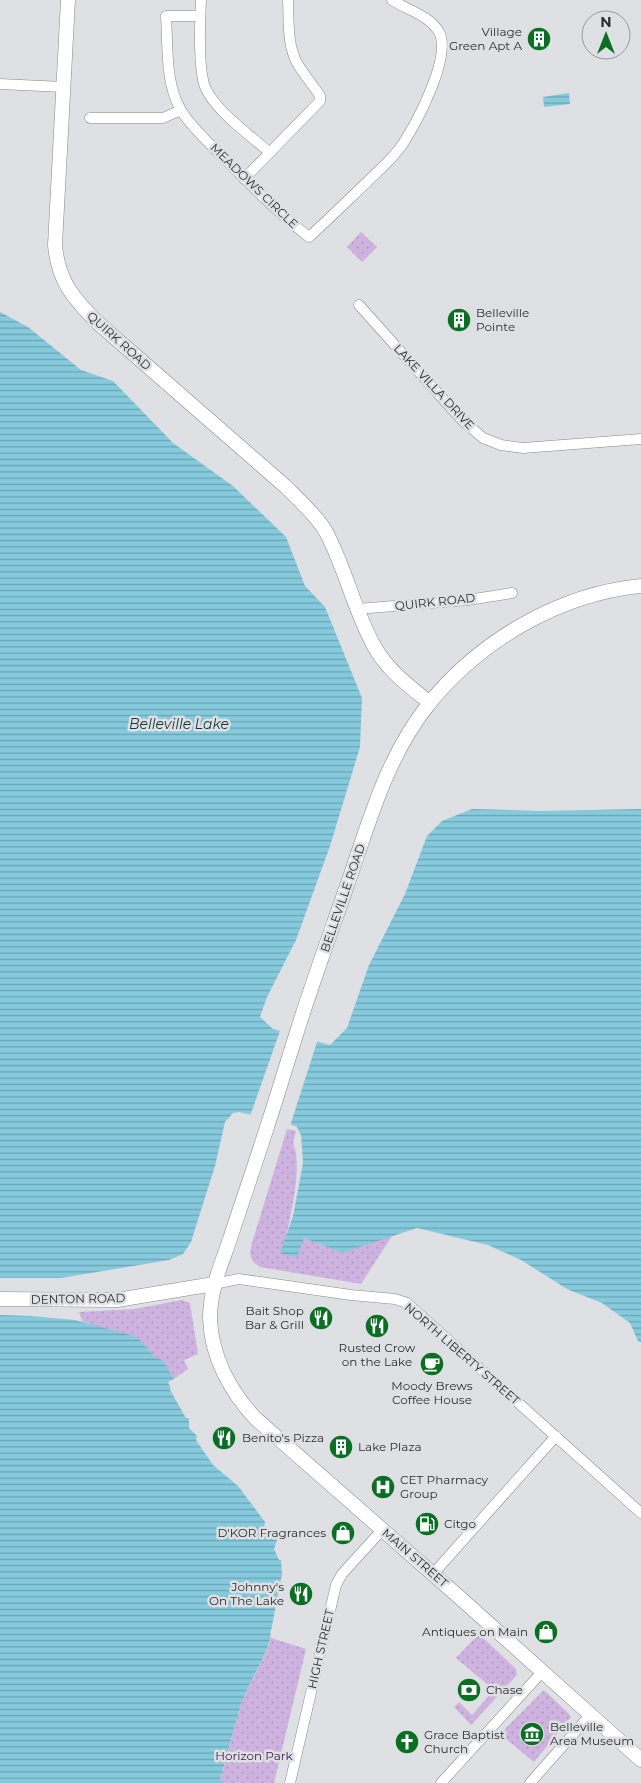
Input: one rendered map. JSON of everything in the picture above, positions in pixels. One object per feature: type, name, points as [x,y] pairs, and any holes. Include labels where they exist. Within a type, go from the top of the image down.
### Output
[{"type":"main road","name":"QUIRK ROAD","points":[[68,0],[55,245],[58,266],[67,290],[98,324],[286,486],[302,502],[326,531],[374,646],[386,664],[401,680],[430,703]]},
{"type":"main road","name":"BELLEVILLE ROAD","points":[[214,1339],[210,1317],[214,1284],[268,1123],[296,1032],[381,786],[401,744],[430,703],[451,679],[471,661],[516,629],[545,613],[577,601],[610,591],[641,586]]},
{"type":"main road","name":"DENTON ROAD","points":[[0,1299],[116,1300],[214,1284]]},
{"type":"main road","name":"MAIN STREET","points":[[214,1339],[224,1373],[246,1408],[641,1760]]},
{"type":"street","points":[[201,0],[202,72],[205,88],[225,113],[269,152]]},
{"type":"street","points":[[244,178],[320,101],[320,96],[296,62],[289,32],[288,0]]},
{"type":"street","name":"MEADOWS CIRCLE","points":[[200,16],[166,16],[169,71],[181,110],[207,142],[285,219],[309,237],[380,169],[404,143],[436,80],[442,45],[440,33],[433,24],[422,16],[392,0]]},
{"type":"street","points":[[0,84],[63,87]]},
{"type":"street","points":[[90,118],[163,118],[181,110]]},
{"type":"street","name":"LAKE VILLA DRIVE","points":[[359,305],[462,419],[483,438],[501,445],[523,448],[641,439]]},
{"type":"street","name":"QUIRK ROAD","points":[[357,609],[468,600],[512,592]]},
{"type":"street","name":"NORTH LIBERTY STREET","points":[[214,1284],[239,1279],[351,1295],[395,1299],[407,1303],[641,1513]]},
{"type":"street","points":[[433,1574],[556,1436]]},
{"type":"street","name":"HIGH STREET","points":[[290,1783],[336,1585],[342,1574],[382,1530]]},
{"type":"street","points":[[441,1783],[542,1672]]},
{"type":"street","points":[[530,1783],[590,1715]]},
{"type":"green space","points":[[361,232],[377,247],[362,262],[347,247]]},
{"type":"green space","points":[[287,1129],[296,1131],[293,1143],[297,1167],[294,1198],[282,1254],[304,1238],[342,1253],[394,1233],[361,1284],[260,1267],[252,1259],[250,1254],[252,1243]]},
{"type":"green space","points":[[182,1300],[190,1303],[198,1354],[184,1360],[188,1369],[174,1379],[163,1360],[156,1358],[134,1336],[99,1328],[82,1321],[79,1312],[134,1309]]},
{"type":"green space","points":[[479,1634],[516,1669],[517,1675],[471,1725],[454,1707],[459,1702],[472,1715],[494,1690],[456,1658]]},
{"type":"green space","name":"Horizon Park","points":[[271,1638],[306,1649],[274,1783],[224,1783],[220,1781],[242,1700]]},
{"type":"green space","points":[[544,1690],[571,1717],[534,1762],[500,1734]]},
{"type":"water","points":[[569,93],[570,104],[544,107],[543,97]]},
{"type":"water","name":"Belleville Lake","points":[[0,312],[28,327],[81,370],[113,381],[173,443],[233,486],[286,537],[305,586],[325,607],[362,698],[360,747],[330,846],[296,940],[267,997],[260,1017],[273,1029],[330,1045],[347,1028],[369,965],[405,894],[427,836],[442,821],[472,809],[540,811],[641,809],[641,1342],[638,1341],[630,1323],[602,1303],[567,1289],[521,1260],[488,1245],[417,1228],[342,1253],[304,1238],[297,1257],[281,1254],[293,1216],[303,1163],[301,1135],[297,1127],[290,1124],[239,1112],[233,1113],[225,1122],[215,1166],[191,1242],[183,1254],[169,1260],[61,1278],[0,1278]]},
{"type":"water","points":[[0,1315],[75,1320],[134,1336],[141,1341],[156,1358],[163,1360],[174,1379],[168,1382],[170,1390],[186,1418],[189,1418],[189,1428],[197,1436],[196,1440],[213,1465],[238,1486],[265,1522],[263,1535],[273,1535],[277,1540],[274,1549],[279,1560],[281,1560],[282,1574],[271,1636],[265,1653],[242,1700],[220,1780],[224,1783],[0,1783]]},
{"type":"pier","points":[[281,1028],[318,1039],[290,1126],[250,1116]]},
{"type":"place","name":"Village Green Apt A","points":[[539,39]]},
{"type":"place","name":"Belleville Pointe","points":[[459,320]]},
{"type":"place","name":"Bait Shop Bar & Grill","points":[[321,1318]]},
{"type":"place","name":"Rusted Crow on the Lake","points":[[377,1326]]},
{"type":"place","name":"Moody Brews Coffee House","points":[[432,1364]]},
{"type":"place","name":"Benito's Pizza","points":[[224,1438]]},
{"type":"place","name":"Lake Plaza","points":[[341,1447]]},
{"type":"place","name":"CET Pharmacy Group","points":[[383,1487]]},
{"type":"place","name":"Citgo","points":[[427,1524]]},
{"type":"place","name":"D'KOR Fragrances","points":[[343,1533]]},
{"type":"place","name":"Johnny's On The Lake","points":[[301,1594]]},
{"type":"place","name":"Antiques on Main","points":[[546,1632]]},
{"type":"place","name":"Chase","points":[[469,1690]]},
{"type":"place","name":"Belleville Area Museum","points":[[532,1734]]},
{"type":"place","name":"Grace Baptist Church","points":[[407,1742]]}]
